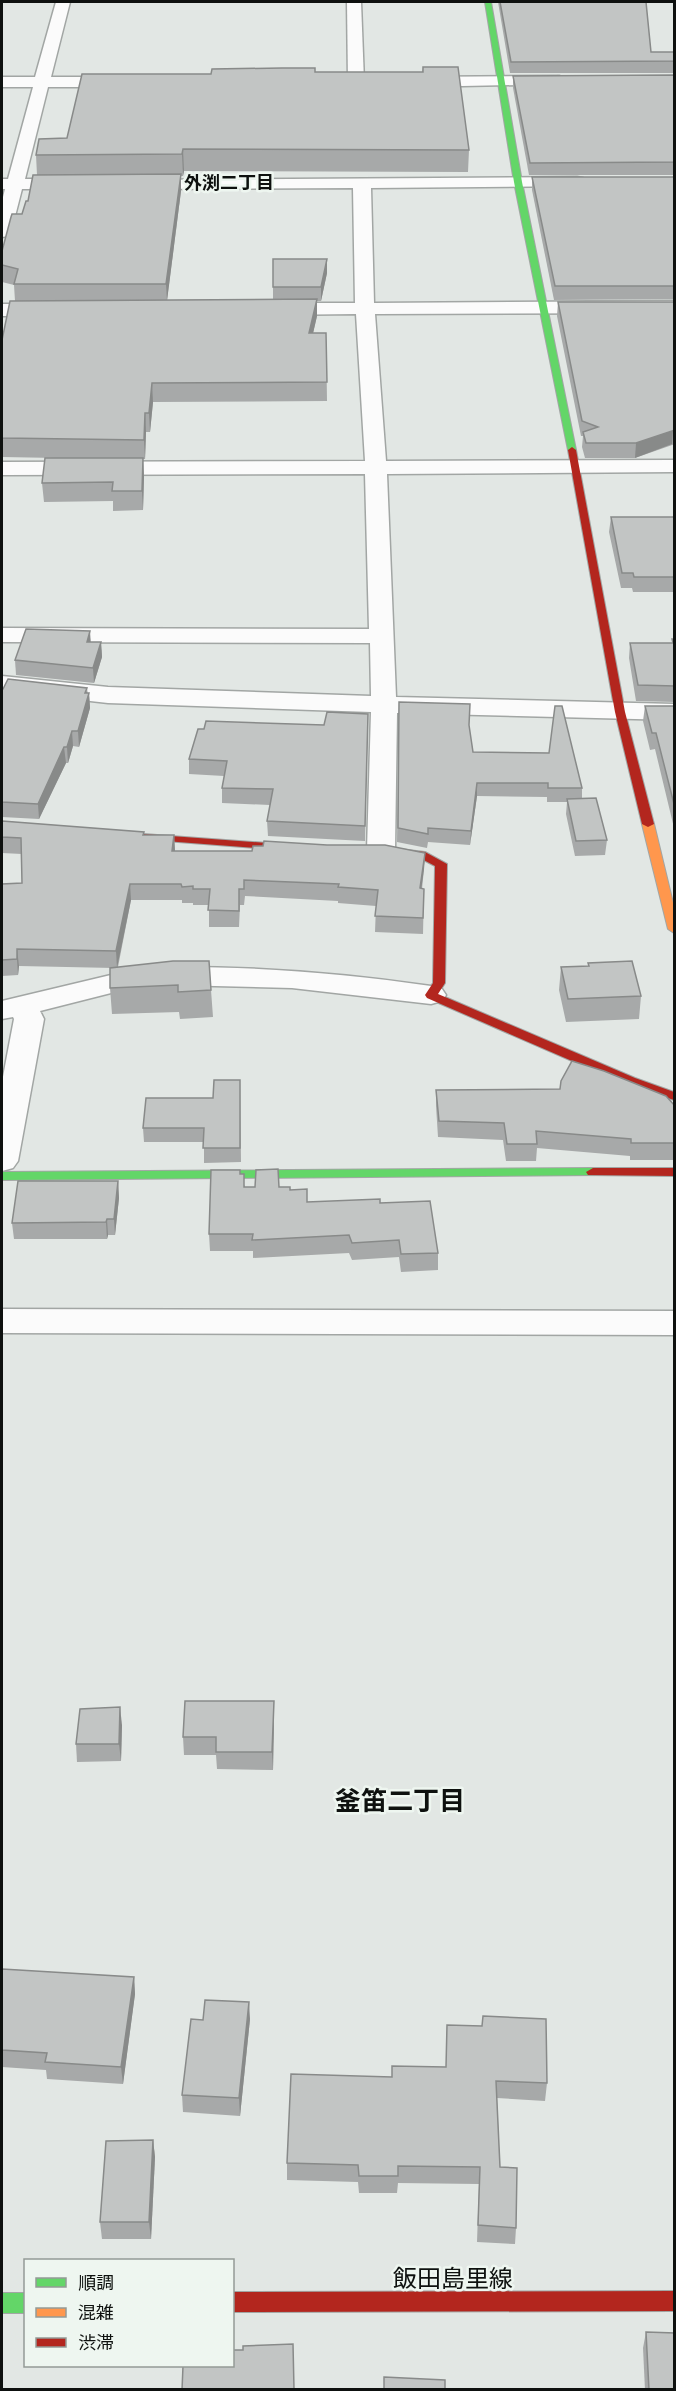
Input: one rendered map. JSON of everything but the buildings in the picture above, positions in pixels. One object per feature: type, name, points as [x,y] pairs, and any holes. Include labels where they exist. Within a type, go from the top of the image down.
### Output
[{"type":"street","points":[[2,232],[8,184],[42,82],[63,2]]},
{"type":"street","points":[[354,2],[356,82]]},
{"type":"street","points":[[488,2],[518,182],[575,466],[620,712],[675,929]]},
{"type":"street","points":[[400,82],[570,81]]},
{"type":"street","points":[[2,82],[137,82]]},
{"type":"street","points":[[123,184],[596,182]]},
{"type":"street","points":[[362,183],[365,308],[376,468],[384,705],[376,850],[421,854],[441,864],[439,983],[431,995]]},
{"type":"street","points":[[8,184],[99,184]]},
{"type":"street","points":[[248,309],[675,307]]},
{"type":"street","points":[[2,310],[72,310]]},
{"type":"street","points":[[2,469],[675,466]]},
{"type":"street","points":[[2,635],[382,636]]},
{"type":"street","points":[[2,684],[108,695],[675,712]]},
{"type":"street","points":[[118,835],[328,850]]},
{"type":"street","points":[[12,1008],[112,982],[154,976],[252,976],[369,986],[431,995],[630,1081],[674,1096]]},
{"type":"street","points":[[2,1161],[29,1019],[12,1008]]},
{"type":"street","points":[[2,1176],[675,1172]]},
{"type":"street","points":[[2,1321],[675,1323]]},
{"type":"street","name":"飯田島里線","points":[[234,2302],[675,2301]]},
{"type":"street","points":[[2,2303],[24,2303]]},
{"type":"traffic: fast","points":[[488,2],[518,182],[572,450]]},
{"type":"traffic: fast","points":[[2,1176],[593,1172]]},
{"type":"traffic: fast","points":[[2,2303],[24,2303]]},
{"type":"traffic: slow","points":[[648,824],[674,929]]},
{"type":"traffic: jam","points":[[572,450],[620,712],[648,824]]},
{"type":"traffic: jam","points":[[130,836],[309,849]]},
{"type":"traffic: jam","points":[[381,850],[421,854],[441,864],[439,983],[431,995],[630,1081],[674,1096]]},
{"type":"traffic: jam","points":[[593,1172],[674,1172]]},
{"type":"traffic: jam","points":[[234,2302],[674,2301]]},
{"type":"district","name":"外渕二丁目","points":[[229,183]]},
{"type":"district","name":"釜笛二丁目","points":[[400,1801]]}]
